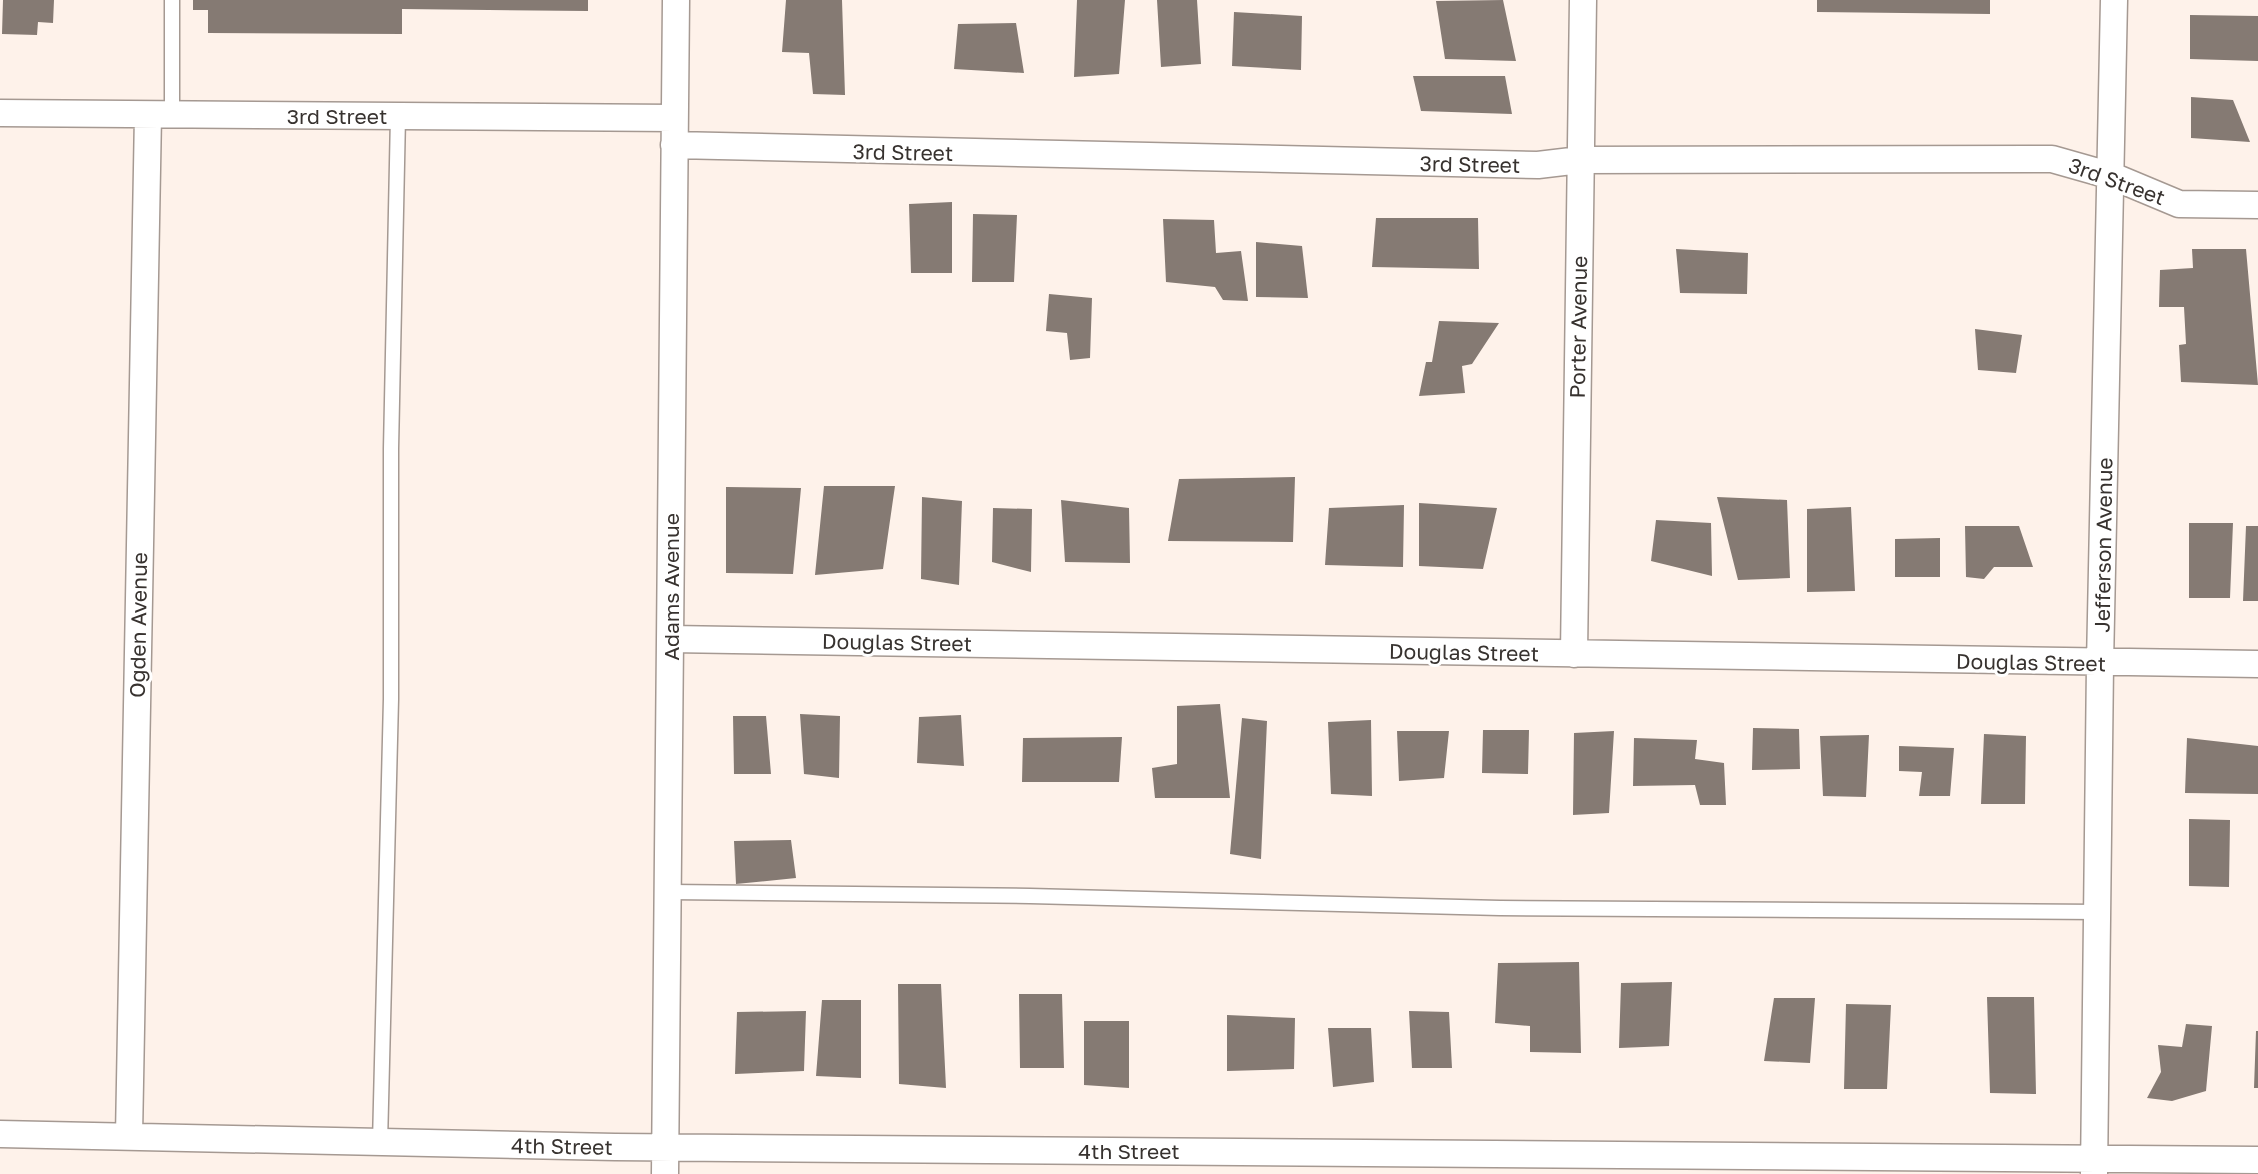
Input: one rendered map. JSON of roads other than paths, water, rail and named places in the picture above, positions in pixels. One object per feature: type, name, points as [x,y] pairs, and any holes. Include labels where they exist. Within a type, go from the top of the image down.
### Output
[{"type":"street","name":"Adams Avenue","points":[[665,1174],[670,892],[676,0]]},
{"type":"street","name":"Porter Avenue","points":[[1574,654],[1583,0]]},
{"type":"street","name":"Jefferson Avenue","points":[[2094,1166],[2100,664],[2114,0]]},
{"type":"street","name":"3rd Street","points":[[0,113],[674,118]]},
{"type":"street","name":"Ogden Avenue","points":[[129,1136],[160,115]]},
{"type":"street","name":"3rd Street","points":[[674,145],[1538,165],[1580,160],[2052,159],[2112,176],[2179,204],[2258,205]]},
{"type":"street","name":"Douglas Street","points":[[671,639],[2100,664],[2258,664]]},
{"type":"street","name":"4th Street","points":[[0,1134],[380,1143],[2094,1166],[2258,1160]]},
{"type":"lane","points":[[160,115],[173,0]]},
{"type":"lane","points":[[380,1143],[391,699],[391,449],[398,116]]},
{"type":"lane","points":[[670,892],[1500,908],[2099,912]]}]
